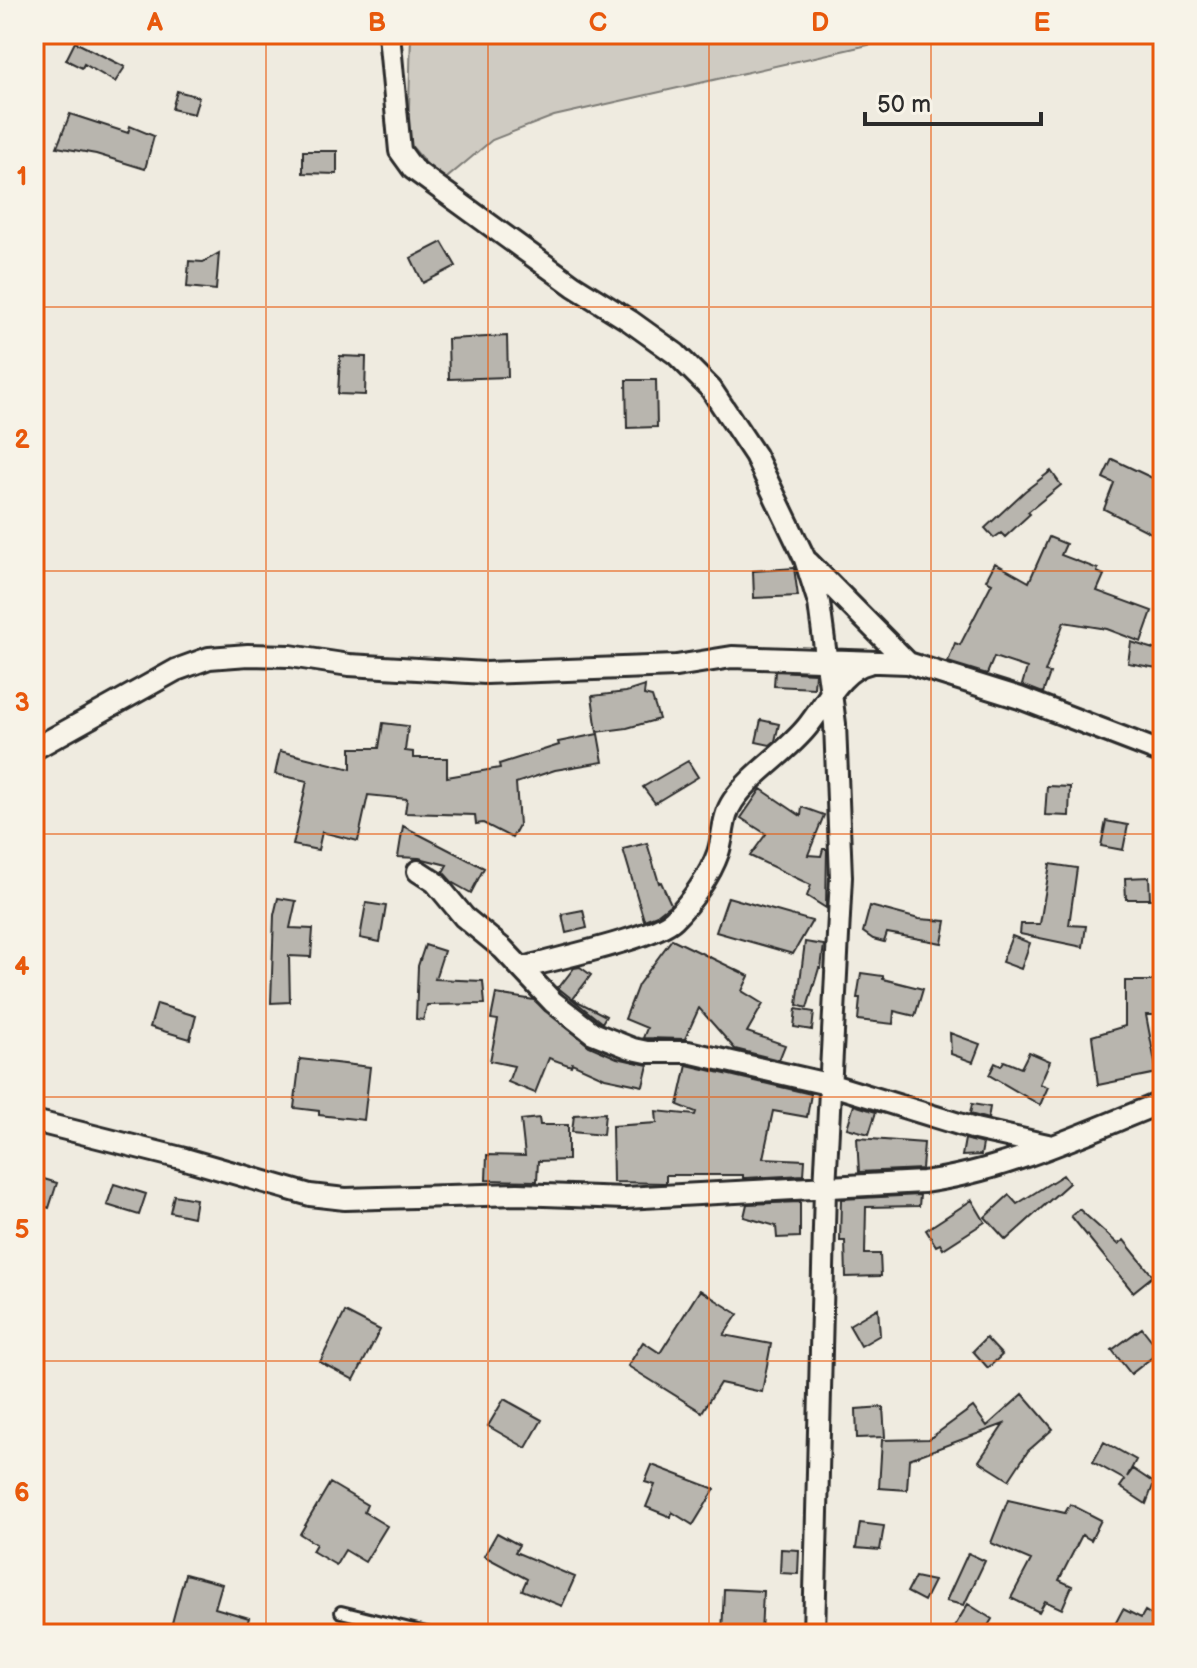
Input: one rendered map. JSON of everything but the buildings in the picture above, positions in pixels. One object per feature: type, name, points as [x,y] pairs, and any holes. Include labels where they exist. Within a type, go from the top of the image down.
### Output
[{"type":"street","points":[[389,34],[400,151],[413,169],[574,286],[676,354],[711,389],[755,455],[805,559],[819,603],[835,724],[841,877],[825,1188],[814,1634]]},
{"type":"street","points":[[805,559],[908,663]]},
{"type":"street","points":[[34,749],[176,670],[209,658],[248,655],[486,673],[676,666],[732,657],[908,663],[1020,698],[1163,753]]},
{"type":"street","points":[[523,968],[645,934],[672,921],[705,879],[718,853],[731,803],[805,730],[852,668],[876,661]]},
{"type":"street","points":[[418,871],[435,882],[464,917],[523,968],[553,1002],[593,1033],[633,1049],[688,1052],[832,1085],[975,1129],[1052,1146]]},
{"type":"street","points":[[34,1121],[185,1159],[310,1195],[345,1199],[518,1194],[625,1198],[956,1178],[1052,1146],[1163,1102]]},
{"type":"lane","points":[[341,1612],[430,1634]]},
{"type":"shaded area","points":[[411,34],[917,34],[554,116],[492,140],[442,182],[408,142]]}]
